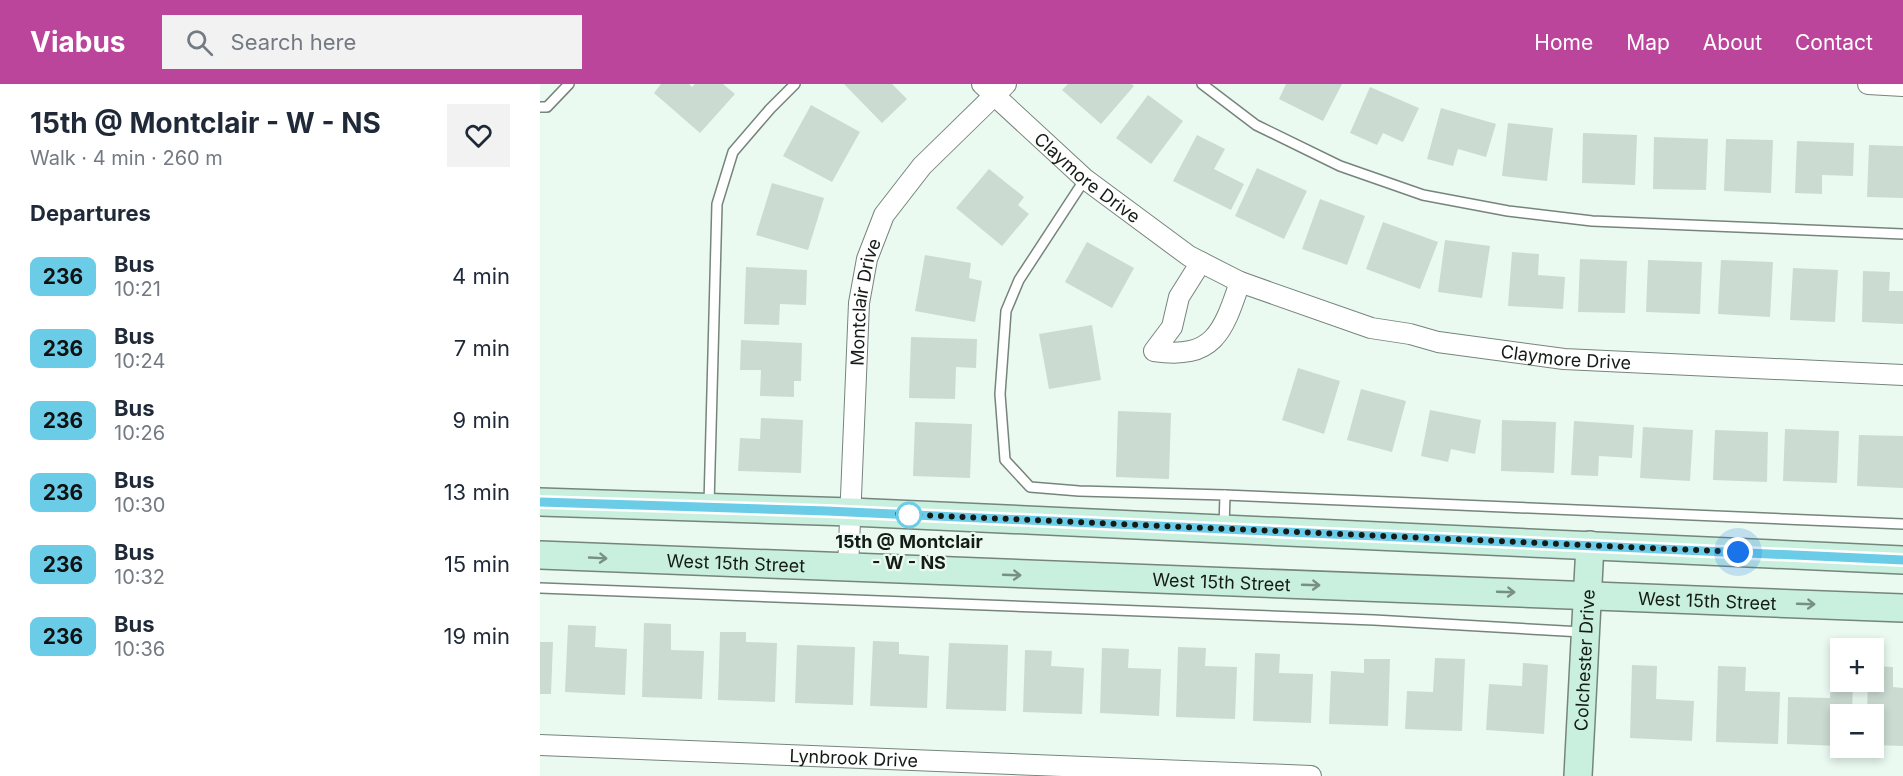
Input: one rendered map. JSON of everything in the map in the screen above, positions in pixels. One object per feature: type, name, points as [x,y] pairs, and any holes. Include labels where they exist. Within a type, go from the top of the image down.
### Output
[{"type":"main road","points":[[540,502],[851,512],[1903,560]]},
{"type":"main road","name":"Colchester Drive","points":[[1578,776],[1590,545]]},
{"type":"main road","name":"West 15th Street","points":[[540,555],[848,569],[1903,608]]},
{"type":"street","points":[[1868,84],[1903,86]]},
{"type":"street","name":"Claymore Drive","points":[[994,88],[1085,179],[1130,214],[1201,262],[1240,282],[1371,328],[1410,334],[1438,342],[1564,358],[1903,375]]},
{"type":"street","name":"Montclair Drive","points":[[848,569],[859,303],[867,259],[884,214],[922,166],[994,88]]},
{"type":"street","points":[[1201,262],[1179,297],[1172,327],[1154,351],[1178,355],[1198,351],[1226,323],[1240,282]]},
{"type":"street","name":"Lynbrook Drive","points":[[540,744],[1311,776]]},
{"type":"lane","points":[[540,107],[547,107],[569,84]]},
{"type":"lane","points":[[709,506],[717,204],[733,152],[770,108],[795,84]]},
{"type":"lane","points":[[1202,84],[1256,126],[1341,166],[1423,195],[1508,211],[1592,221],[1903,234]]},
{"type":"lane","points":[[1085,179],[1019,280],[1006,311],[1000,394],[1005,460],[1030,487],[1079,491],[1225,495],[1903,524]]},
{"type":"lane","points":[[1224,529],[1225,495]]},
{"type":"lane","points":[[540,588],[1374,620],[1584,632]]},
{"type":"building","points":[[661,84],[689,84],[692,87],[695,84],[723,84],[735,94],[700,133],[654,93]]},
{"type":"building","points":[[844,84],[892,84],[907,99],[882,123]]},
{"type":"building","points":[[1068,84],[1131,84],[1134,86],[1101,124],[1062,90]]},
{"type":"building","points":[[1286,84],[1342,84],[1323,121],[1279,99]]},
{"type":"building","points":[[1370,87],[1419,108],[1403,142],[1383,133],[1377,145],[1350,133]]},
{"type":"building","points":[[1148,95],[1183,121],[1151,164],[1116,138]]},
{"type":"building","points":[[811,105],[860,132],[832,182],[783,156]]},
{"type":"building","points":[[1441,108],[1496,124],[1486,157],[1458,149],[1453,166],[1427,159]]},
{"type":"building","points":[[1508,123],[1553,128],[1547,181],[1502,176]]},
{"type":"building","points":[[1583,133],[1637,135],[1635,185],[1582,183]]},
{"type":"building","points":[[1197,135],[1225,149],[1214,169],[1244,184],[1231,210],[1173,181]]},
{"type":"building","points":[[1654,137],[1708,139],[1706,190],[1653,189]]},
{"type":"building","points":[[1726,139],[1773,140],[1771,193],[1724,191]]},
{"type":"building","points":[[1797,141],[1854,143],[1853,176],[1822,175],[1822,194],[1795,193]]},
{"type":"building","points":[[1869,145],[1903,146],[1903,198],[1867,197]]},
{"type":"building","points":[[1257,168],[1307,191],[1284,239],[1235,216]]},
{"type":"building","points":[[989,169],[1024,197],[1018,205],[1029,214],[1002,246],[956,208]]},
{"type":"building","points":[[772,183],[824,198],[808,250],[756,235]]},
{"type":"building","points":[[1320,199],[1365,216],[1347,265],[1302,249]]},
{"type":"building","points":[[1383,222],[1438,242],[1420,289],[1366,269]]},
{"type":"building","points":[[1445,240],[1490,246],[1482,298],[1438,292]]},
{"type":"building","points":[[1087,242],[1134,268],[1112,308],[1065,282]]},
{"type":"building","points":[[1512,252],[1539,254],[1538,275],[1565,277],[1563,309],[1508,306]]},
{"type":"building","points":[[925,255],[971,263],[969,278],[982,281],[975,322],[915,311]]},
{"type":"building","points":[[1580,259],[1627,261],[1625,313],[1578,312]]},
{"type":"building","points":[[1648,260],[1702,262],[1700,314],[1646,312]]},
{"type":"building","points":[[1721,260],[1773,262],[1770,317],[1718,314]]},
{"type":"building","points":[[746,267],[807,270],[806,305],[780,304],[779,325],[744,324]]},
{"type":"building","points":[[1793,268],[1838,270],[1835,322],[1790,320]]},
{"type":"building","points":[[1863,271],[1890,272],[1889,291],[1903,291],[1903,324],[1862,322]]},
{"type":"building","points":[[1092,325],[1101,380],[1049,389],[1039,334]]},
{"type":"building","points":[[911,337],[977,339],[976,368],[956,367],[955,399],[909,398]]},
{"type":"building","points":[[741,340],[802,343],[801,381],[794,381],[794,397],[760,396],[761,370],[740,370]]},
{"type":"building","points":[[1298,368],[1340,381],[1324,434],[1282,420]]},
{"type":"building","points":[[1361,389],[1406,401],[1392,452],[1347,440]]},
{"type":"building","points":[[1430,410],[1481,420],[1475,454],[1451,449],[1448,462],[1421,456]]},
{"type":"building","points":[[1118,411],[1171,413],[1169,479],[1116,477]]},
{"type":"building","points":[[761,418],[803,420],[801,473],[738,471],[740,438],[760,439]]},
{"type":"building","points":[[1502,420],[1556,422],[1554,473],[1501,471]]},
{"type":"building","points":[[1574,421],[1634,425],[1632,458],[1599,456],[1598,476],[1571,475]]},
{"type":"building","points":[[915,422],[972,424],[970,478],[913,476]]},
{"type":"building","points":[[1643,427],[1693,430],[1690,481],[1640,478]]},
{"type":"building","points":[[1785,429],[1839,431],[1837,483],[1783,481]]},
{"type":"building","points":[[1715,430],[1768,432],[1767,482],[1713,480]]},
{"type":"building","points":[[1859,435],[1903,436],[1903,488],[1857,486]]},
{"type":"building","points":[[644,623],[671,624],[671,650],[704,651],[702,699],[642,697]]},
{"type":"building","points":[[568,625],[596,626],[595,647],[627,649],[625,695],[565,692]]},
{"type":"building","points":[[720,632],[746,632],[746,642],[777,643],[775,702],[718,700]]},
{"type":"building","points":[[873,641],[899,642],[899,654],[929,656],[927,708],[870,706]]},
{"type":"building","points":[[540,642],[553,642],[551,694],[540,694]]},
{"type":"building","points":[[949,643],[1008,645],[1006,711],[946,709]]},
{"type":"building","points":[[797,645],[855,647],[853,705],[795,703]]},
{"type":"building","points":[[1178,647],[1206,648],[1205,666],[1237,667],[1235,719],[1176,717]]},
{"type":"building","points":[[1102,648],[1129,649],[1128,668],[1161,669],[1159,716],[1100,713]]},
{"type":"building","points":[[1025,650],[1052,651],[1051,666],[1084,668],[1082,714],[1023,712]]},
{"type":"building","points":[[1255,653],[1280,654],[1279,673],[1313,674],[1311,723],[1253,721]]},
{"type":"building","points":[[1435,658],[1465,659],[1462,731],[1405,729],[1407,691],[1433,692]]},
{"type":"building","points":[[1364,659],[1390,659],[1388,726],[1329,724],[1331,671],[1364,673]]},
{"type":"building","points":[[1523,663],[1548,665],[1544,734],[1486,730],[1489,684],[1522,686]]},
{"type":"building","points":[[1632,665],[1657,666],[1656,699],[1694,701],[1692,741],[1630,738]]},
{"type":"building","points":[[1718,666],[1746,667],[1745,691],[1780,692],[1778,744],[1716,742]]},
{"type":"building","points":[[1884,667],[1893,667],[1893,687],[1903,688],[1903,746],[1884,745],[1884,704],[1867,704],[1868,692],[1884,692]]},
{"type":"building","points":[[1830,692],[1853,692],[1852,704],[1830,704],[1830,746],[1787,744],[1788,697],[1830,698]]},
{"type":"bus line","name":"236","points":[[540,502],[827,511],[1903,560]]},
{"type":"place","name":"15th @ Montclair - W - NS","points":[[909,515]]},
{"type":"route","points":[[909,515],[898,514],[1738,552]]}]
